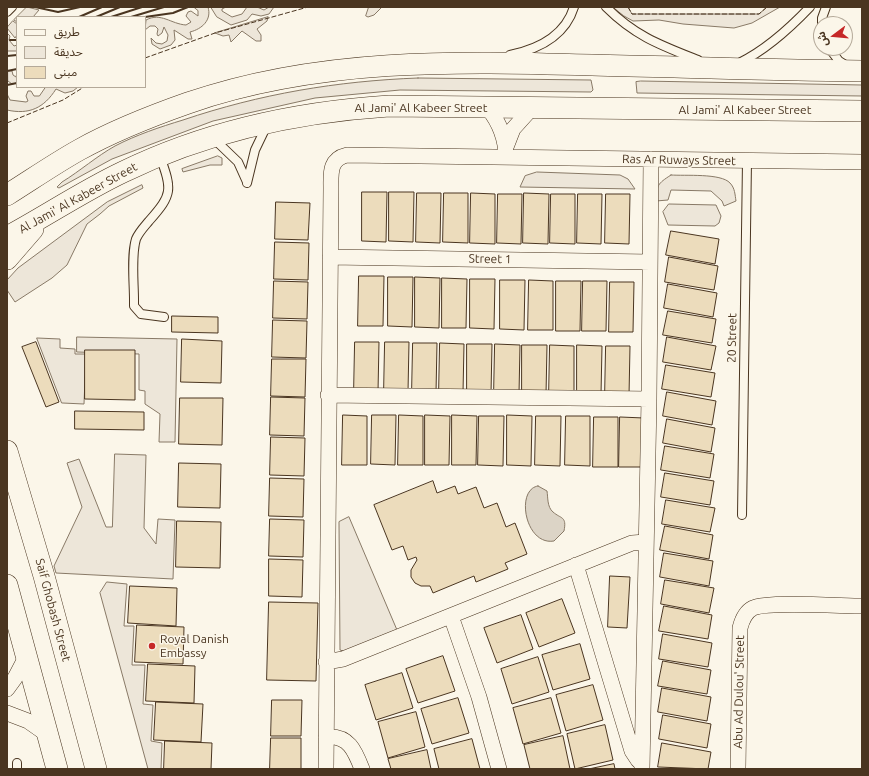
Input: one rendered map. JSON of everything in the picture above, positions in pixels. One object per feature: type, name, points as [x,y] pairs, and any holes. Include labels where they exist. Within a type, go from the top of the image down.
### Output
[{"type":"main road","points":[[7,195],[78,151],[152,116],[190,102],[237,88],[289,77],[342,69],[482,62],[859,71]]},
{"type":"main road","name":"Al Jami' Al Kabeer Street","points":[[7,237],[88,190],[160,155],[211,137],[270,121],[349,109],[389,106],[530,109],[862,111]]},
{"type":"main road","points":[[7,211],[72,170],[100,140]]},
{"type":"main road","points":[[7,258],[43,217]]},
{"type":"main road","name":"Saif Ghobash Street","points":[[7,451],[44,576],[96,769]]},
{"type":"main road","points":[[7,585],[57,769]]},
{"type":"street","points":[[488,108],[498,124],[506,152]]},
{"type":"street","points":[[506,152],[514,129],[530,109]]},
{"type":"street","name":"Ras Ar Ruways Street","points":[[330,257],[332,166],[339,157],[347,155],[506,152],[651,160],[862,162]]},
{"type":"street","points":[[642,766],[649,399],[651,160]]},
{"type":"street","points":[[326,769],[330,257]]},
{"type":"street","name":"Street 1","points":[[330,257],[650,262]]},
{"type":"street","points":[[328,396],[649,399]]},
{"type":"street","points":[[326,662],[343,659],[632,543],[646,542]]},
{"type":"street","points":[[576,565],[632,751],[642,766]]},
{"type":"street","name":"Abu Ad Dulou' Street","points":[[738,769],[740,628],[746,614],[752,608],[768,605],[862,606]]},
{"type":"street","points":[[450,616],[479,697],[499,769]]},
{"type":"street","points":[[7,689],[15,678],[26,657]]},
{"type":"street","points":[[7,713],[28,721],[48,735]]},
{"type":"street","points":[[326,737],[340,737],[352,746],[362,769]]},
{"type":"lane","points":[[7,12],[12,7]]},
{"type":"lane","points":[[482,62],[525,51],[546,42],[559,33],[572,15],[574,7]]},
{"type":"lane","points":[[606,7],[624,24],[642,37],[722,68],[765,48],[801,18],[810,7]]},
{"type":"lane","points":[[835,56],[839,61],[859,71]]},
{"type":"lane","points":[[211,137],[235,158],[247,183],[255,150],[270,121]]},
{"type":"lane","points":[[160,155],[168,181],[168,193],[162,206],[141,230],[135,242],[134,306],[141,314],[164,317]]},
{"type":"lane","name":"20 Street","points":[[742,516],[747,161]]},
{"type":"green space","points":[[27,7],[39,10],[34,16],[18,16]]},
{"type":"green space","points":[[194,7],[208,7],[209,16],[202,26],[190,32],[192,39],[188,39],[174,30],[175,40],[171,45],[160,49],[152,44],[151,38],[156,43],[162,44],[167,41],[168,35],[164,27],[162,33],[158,36],[158,29],[155,26],[150,26],[146,29],[146,20],[156,17],[186,25],[191,22],[186,16],[188,12],[191,11],[198,16],[198,11]]},
{"type":"green space","points":[[211,7],[226,7],[222,9],[222,11],[232,17],[242,14],[247,7],[257,7],[264,10],[269,7],[274,7],[269,14],[261,16],[252,14],[247,20],[231,25],[217,17]]},
{"type":"green space","points":[[369,7],[382,7],[374,15],[368,17],[366,16]]},
{"type":"green space","points":[[613,7],[628,7],[632,14],[759,14],[767,7],[780,7],[752,23],[734,28],[683,24],[659,20],[633,21]]},
{"type":"green space","points":[[268,17],[267,21],[257,29],[261,35],[261,41],[256,41],[242,31],[231,42],[229,35],[223,36],[215,33]]},
{"type":"green space","points":[[13,21],[16,23],[15,38],[7,28]]},
{"type":"green space","points":[[7,33],[10,36],[9,40],[14,46],[16,45],[16,51],[7,51]]},
{"type":"green space","points":[[8,71],[12,71],[13,75],[16,77],[16,83],[12,84],[8,81]]},
{"type":"green space","points":[[418,78],[591,80],[593,90],[591,92],[400,90],[315,98],[213,121],[112,159],[59,188],[57,187],[102,154],[123,142],[157,128],[212,111],[299,90],[358,82]]},
{"type":"green space","points":[[636,82],[862,85],[862,96],[637,93]]},
{"type":"green space","points":[[45,88],[77,88],[73,91],[65,93],[56,89],[46,101],[29,111],[22,112],[7,110],[7,94],[10,100],[26,102],[28,101],[26,96],[28,91],[31,91],[34,96],[39,96]]},
{"type":"green space","points":[[218,156],[222,158],[222,165],[210,165],[183,172],[182,169]]},
{"type":"green space","points":[[537,172],[620,175],[628,179],[635,189],[520,187],[525,176]]},
{"type":"green space","points":[[671,175],[711,176],[725,180],[733,187],[736,201],[724,206],[722,201],[711,191],[671,190],[668,200],[656,201],[660,183]]},
{"type":"green space","points":[[142,185],[143,188],[109,206],[87,224],[67,265],[52,278],[15,302],[7,290],[7,280],[18,268],[107,202]]},
{"type":"green space","points":[[669,204],[716,205],[721,216],[719,223],[715,226],[668,225],[663,212]]},
{"type":"green space","points":[[77,337],[177,339],[175,442],[159,442],[160,414],[145,404],[145,391],[139,390],[139,354],[77,352]]},
{"type":"green space","points":[[37,338],[60,339],[60,348],[75,349],[75,354],[86,354],[84,404],[62,403]]},
{"type":"green space","points":[[115,454],[146,455],[144,528],[156,544],[158,519],[175,520],[173,579],[56,573],[54,566],[82,507],[67,463],[79,459],[106,527],[112,527]]},
{"type":"green space","points":[[349,517],[397,630],[346,652],[340,650],[339,522]]},
{"type":"green space","points":[[107,582],[127,584],[124,626],[134,626],[132,665],[145,665],[143,704],[153,705],[151,741],[162,743],[161,769],[148,769],[100,593]]},
{"type":"shaded area","points":[[538,486],[547,491],[548,502],[551,510],[563,518],[565,523],[564,531],[554,541],[544,540],[536,535],[530,527],[526,516],[525,506],[527,497],[531,489]]},
{"type":"building","points":[[362,192],[387,192],[386,242],[362,241]]},
{"type":"building","points":[[389,192],[414,192],[413,242],[389,241]]},
{"type":"building","points":[[417,193],[441,193],[440,243],[416,242]]},
{"type":"building","points":[[444,193],[468,193],[468,243],[443,242]]},
{"type":"building","points":[[471,193],[495,194],[495,244],[470,243]]},
{"type":"building","points":[[524,193],[549,194],[548,244],[523,243]]},
{"type":"building","points":[[498,194],[522,194],[521,244],[497,243]]},
{"type":"building","points":[[551,194],[575,194],[575,244],[550,243]]},
{"type":"building","points":[[578,194],[602,194],[601,244],[577,243]]},
{"type":"building","points":[[606,194],[630,194],[629,244],[605,243]]},
{"type":"building","points":[[276,202],[310,203],[308,240],[275,239]]},
{"type":"building","points":[[671,231],[719,239],[715,264],[666,255]]},
{"type":"building","points":[[275,242],[309,243],[308,280],[274,279]]},
{"type":"building","points":[[669,257],[718,266],[714,290],[665,282]]},
{"type":"building","points":[[359,276],[384,276],[383,326],[358,326]]},
{"type":"building","points":[[388,277],[413,277],[412,327],[388,326]]},
{"type":"building","points":[[415,277],[440,278],[439,328],[415,327]]},
{"type":"building","points":[[442,278],[467,279],[466,328],[442,328]]},
{"type":"building","points":[[470,279],[495,279],[494,329],[470,328]]},
{"type":"building","points":[[500,280],[525,280],[524,330],[500,329]]},
{"type":"building","points":[[529,280],[553,281],[553,330],[528,330]]},
{"type":"building","points":[[274,281],[308,282],[307,319],[273,318]]},
{"type":"building","points":[[556,281],[581,281],[580,331],[556,331]]},
{"type":"building","points":[[583,281],[607,281],[606,331],[582,331]]},
{"type":"building","points":[[610,282],[634,282],[633,332],[609,332]]},
{"type":"building","points":[[668,284],[717,293],[713,317],[664,308]]},
{"type":"building","points":[[668,311],[716,319],[712,343],[663,335]]},
{"type":"building","points":[[172,316],[218,317],[218,333],[172,332]]},
{"type":"building","points":[[273,320],[307,321],[306,358],[272,357]]},
{"type":"building","points":[[667,337],[716,346],[711,370],[663,362]]},
{"type":"building","points":[[182,339],[222,341],[221,383],[181,382]]},
{"type":"building","points":[[36,342],[59,402],[46,407],[22,347]]},
{"type":"building","points":[[355,342],[379,342],[378,392],[354,392]]},
{"type":"building","points":[[385,342],[409,342],[408,392],[384,392]]},
{"type":"building","points":[[413,343],[437,343],[436,393],[412,392]]},
{"type":"building","points":[[440,343],[464,344],[463,393],[439,393]]},
{"type":"building","points":[[467,344],[492,344],[491,394],[467,393]]},
{"type":"building","points":[[495,344],[520,345],[519,394],[494,394]]},
{"type":"building","points":[[522,345],[547,345],[546,395],[522,394]]},
{"type":"building","points":[[550,345],[574,346],[574,395],[549,395]]},
{"type":"building","points":[[577,345],[602,346],[601,395],[577,395]]},
{"type":"building","points":[[606,346],[630,346],[629,396],[605,396]]},
{"type":"building","points":[[85,350],[135,350],[135,400],[85,399]]},
{"type":"building","points":[[272,359],[306,359],[305,397],[271,396]]},
{"type":"building","points":[[666,365],[715,373],[711,397],[662,389]]},
{"type":"building","points":[[667,392],[716,401],[712,425],[663,416]]},
{"type":"building","points":[[271,397],[305,398],[304,436],[270,435]]},
{"type":"building","points":[[180,398],[223,398],[222,445],[179,444]]},
{"type":"building","points":[[75,411],[144,412],[144,430],[75,429]]},
{"type":"building","points":[[343,415],[367,416],[367,465],[342,465]]},
{"type":"building","points":[[372,415],[396,415],[395,465],[371,464]]},
{"type":"building","points":[[399,415],[423,416],[423,465],[398,465]]},
{"type":"building","points":[[425,415],[450,416],[449,465],[425,465]]},
{"type":"building","points":[[452,415],[477,416],[476,465],[452,465]]},
{"type":"building","points":[[507,415],[532,416],[531,466],[507,465]]},
{"type":"building","points":[[479,416],[504,416],[503,466],[478,465]]},
{"type":"building","points":[[536,416],[561,416],[560,466],[535,465]]},
{"type":"building","points":[[566,416],[590,416],[590,466],[565,465]]},
{"type":"building","points":[[594,417],[618,417],[618,467],[593,467]]},
{"type":"building","points":[[620,417],[644,418],[643,467],[619,467]]},
{"type":"building","points":[[667,419],[715,428],[711,452],[663,443]]},
{"type":"building","points":[[271,437],[305,438],[304,476],[270,475]]},
{"type":"building","points":[[665,446],[714,454],[710,478],[661,470]]},
{"type":"building","points":[[179,463],[221,464],[220,508],[178,507]]},
{"type":"building","points":[[665,473],[714,481],[710,505],[661,497]]},
{"type":"building","points":[[270,478],[304,479],[303,517],[269,516]]},
{"type":"building","points":[[433,481],[437,493],[455,486],[458,494],[476,487],[484,508],[497,503],[506,527],[515,523],[527,554],[505,563],[508,569],[476,582],[474,576],[433,593],[430,586],[421,586],[415,583],[411,577],[411,570],[417,560],[416,557],[408,560],[403,546],[392,550],[374,505]]},
{"type":"building","points":[[666,500],[715,508],[710,532],[662,524]]},
{"type":"building","points":[[270,519],[304,520],[303,557],[269,556]]},
{"type":"building","points":[[177,521],[221,522],[220,568],[176,567]]},
{"type":"building","points":[[665,526],[713,535],[709,559],[660,550]]},
{"type":"building","points":[[664,553],[713,561],[709,586],[660,577]]},
{"type":"building","points":[[269,559],[303,560],[302,597],[269,596]]},
{"type":"building","points":[[610,576],[630,577],[627,628],[608,627]]},
{"type":"building","points":[[665,580],[714,588],[709,613],[661,604]]},
{"type":"building","points":[[130,586],[177,588],[176,626],[128,623]]},
{"type":"building","points":[[562,599],[575,633],[539,647],[526,613]]},
{"type":"building","points":[[269,602],[318,603],[316,681],[267,680]]},
{"type":"building","points":[[664,606],[712,615],[708,639],[659,631]]},
{"type":"building","points":[[521,615],[533,649],[497,663],[484,628]]},
{"type":"building","points":[[137,625],[184,627],[183,664],[135,662]]},
{"type":"building","points":[[663,634],[712,643],[708,667],[659,659]]},
{"type":"building","points":[[580,644],[590,679],[553,690],[542,655]]},
{"type":"building","points":[[443,656],[455,691],[418,703],[406,669]]},
{"type":"building","points":[[538,657],[549,692],[512,704],[501,669]]},
{"type":"building","points":[[663,661],[711,670],[707,694],[658,686]]},
{"type":"building","points":[[148,664],[195,666],[194,703],[146,701]]},
{"type":"building","points":[[402,673],[413,708],[376,720],[365,685]]},
{"type":"building","points":[[593,685],[603,720],[566,731],[556,695]]},
{"type":"building","points":[[662,688],[711,697],[707,721],[658,712]]},
{"type":"building","points":[[458,698],[469,733],[432,744],[421,709]]},
{"type":"building","points":[[551,698],[561,733],[523,744],[513,708]]},
{"type":"building","points":[[272,700],[302,700],[301,736],[271,736]]},
{"type":"building","points":[[156,702],[203,704],[201,742],[154,740]]},
{"type":"building","points":[[416,712],[425,747],[388,758],[378,722]]},
{"type":"building","points":[[663,715],[711,724],[707,748],[659,739]]},
{"type":"building","points":[[605,725],[613,760],[575,769],[567,734]]},
{"type":"building","points":[[563,736],[570,769],[530,769],[524,745]]},
{"type":"building","points":[[271,738],[301,738],[301,769],[270,769]]},
{"type":"building","points":[[472,739],[480,769],[439,769],[434,749]]},
{"type":"building","points":[[165,741],[212,743],[211,769],[164,769]]},
{"type":"building","points":[[662,743],[711,752],[708,769],[658,767]]},
{"type":"building","points":[[427,750],[431,769],[391,769],[388,759]]},
{"type":"building","points":[[614,764],[615,769],[589,769]]},
{"type":"fence","points":[[146,58],[215,33],[308,7]]},
{"type":"fence","points":[[628,7],[632,14],[759,14],[767,7]]},
{"type":"fence","points":[[7,123],[63,100],[82,88]]},
{"type":"wall","points":[[35,7],[58,12],[80,7]]},
{"type":"wall","points":[[81,16],[102,7]]},
{"type":"wall","points":[[98,16],[120,7]]},
{"type":"wall","points":[[114,16],[142,7]]},
{"type":"wall","points":[[134,16],[164,7]]},
{"type":"wall","points":[[146,17],[173,13],[188,7]]},
{"type":"wall","points":[[10,40],[16,40]]},
{"type":"wall","points":[[7,56],[16,55]]},
{"type":"wall","points":[[7,71],[16,69]]},
{"type":"wall","points":[[7,85],[16,83]]},
{"type":"place","name":"Royal Danish Embassy","points":[[152,646]]}]
